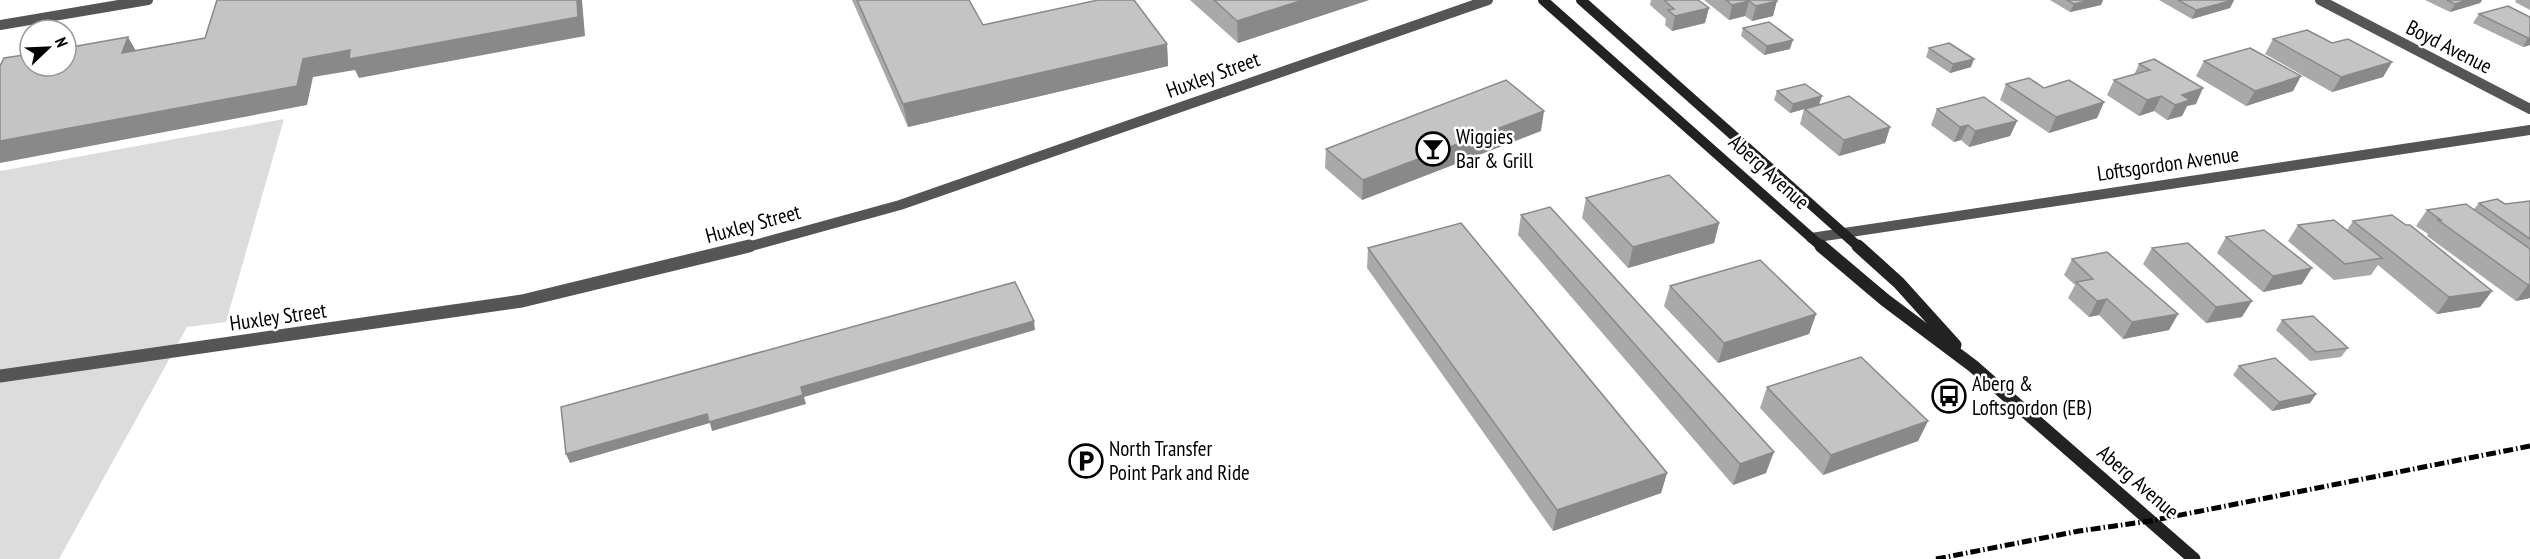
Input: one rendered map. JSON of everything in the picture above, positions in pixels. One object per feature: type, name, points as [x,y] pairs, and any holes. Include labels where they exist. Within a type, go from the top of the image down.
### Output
[{"type":"street","points":[[0,25],[148,0]]},
{"type":"street","name":"Huxley Street","points":[[0,376],[522,301],[732,250],[900,205],[1488,0]]},
{"type":"street","name":"Aberg Avenue","points":[[1543,0],[1811,238],[1885,300],[1973,366],[2194,559]]},
{"type":"street","name":"Aberg Avenue","points":[[1581,0],[1899,283],[1973,366]]},
{"type":"street","name":"Boyd Avenue","points":[[2320,0],[2530,109]]},
{"type":"street","name":"Loftsgordon Avenue","points":[[1811,238],[2530,130]]},
{"type":"shaded area","points":[[284,119],[226,322],[187,327],[59,559],[0,559],[0,171]]},
{"type":"building","points":[[217,0],[577,0],[578,17],[349,59],[350,50],[303,59],[297,86],[0,141],[0,66],[4,58],[18,56],[18,78],[78,78],[78,46],[128,37],[122,53],[205,38]]},
{"type":"building","points":[[857,0],[969,0],[983,25],[1098,0],[1134,0],[1167,44],[903,104]]},
{"type":"building","points":[[1214,0],[1303,0],[1237,21]]},
{"type":"building","points":[[1664,0],[1698,0],[1709,8],[1675,16],[1668,10],[1674,9]]},
{"type":"building","points":[[1726,0],[1777,1],[1756,6],[1749,1],[1732,5]]},
{"type":"building","points":[[2067,0],[2090,0],[2074,4]]},
{"type":"building","points":[[2178,0],[2234,0],[2196,10]]},
{"type":"building","points":[[2447,0],[2467,0],[2455,4]]},
{"type":"building","points":[[2508,6],[2530,17],[2530,38],[2479,14]]},
{"type":"building","points":[[1769,22],[1793,40],[1767,46],[1743,28]]},
{"type":"building","points":[[2307,30],[2332,43],[2348,39],[2392,62],[2341,77],[2273,39]]},
{"type":"building","points":[[1949,43],[1974,59],[1953,64],[1929,48]]},
{"type":"building","points":[[2250,48],[2301,76],[2255,91],[2204,61]]},
{"type":"building","points":[[2154,59],[2203,88],[2182,95],[2190,100],[2175,105],[2161,96],[2147,100],[2114,80],[2150,70],[2139,64]]},
{"type":"building","points":[[2029,78],[2044,88],[2069,80],[2104,102],[2056,117],[2006,84]]},
{"type":"building","points":[[1506,80],[1544,111],[1363,180],[1326,149]]},
{"type":"building","points":[[1805,84],[1822,96],[1793,104],[1777,91]]},
{"type":"building","points":[[1849,96],[1890,127],[1844,140],[1805,109]]},
{"type":"building","points":[[1984,97],[2017,121],[1975,131],[1968,125],[1960,127],[1937,109]]},
{"type":"building","points":[[1669,175],[1719,223],[1633,247],[1586,198]]},
{"type":"building","points":[[2497,199],[2505,204],[2530,201],[2530,239],[2479,203]]},
{"type":"building","points":[[2466,204],[2530,249],[2530,284],[2528,285],[2427,210]]},
{"type":"building","points":[[1550,207],[1774,452],[1740,464],[1521,215]]},
{"type":"building","points":[[2392,215],[2406,225],[2410,225],[2492,291],[2449,297],[2353,221]]},
{"type":"building","points":[[2334,220],[2382,258],[2345,264],[2298,225]]},
{"type":"building","points":[[1461,223],[1667,473],[1557,510],[1368,248]]},
{"type":"building","points":[[2264,230],[2312,268],[2273,276],[2226,237]]},
{"type":"building","points":[[2188,243],[2252,301],[2216,307],[2152,248]]},
{"type":"building","points":[[2107,252],[2178,314],[2132,322],[2107,299],[2097,301],[2076,282],[2093,279],[2072,259]]},
{"type":"building","points":[[1760,260],[1816,314],[1724,343],[1670,286]]},
{"type":"building","points":[[1015,282],[1034,321],[801,387],[803,395],[709,422],[707,414],[566,454],[561,407]]},
{"type":"building","points":[[2313,316],[2348,348],[2316,352],[2282,320]]},
{"type":"building","points":[[1861,357],[1928,421],[1831,455],[1767,387]]},
{"type":"building","points":[[2275,358],[2316,394],[2279,402],[2239,366]]},
{"type":"railway","points":[[1936,559],[2079,531],[2150,521],[2530,446]]},
{"type":"place","name":"Wiggies Bar & Grill","points":[[1433,149]]},
{"type":"place","name":"Aberg & Loftsgordon (EB)","points":[[1949,396]]},
{"type":"place","name":"North Transfer Point Park and Ride","points":[[1086,461]]}]
